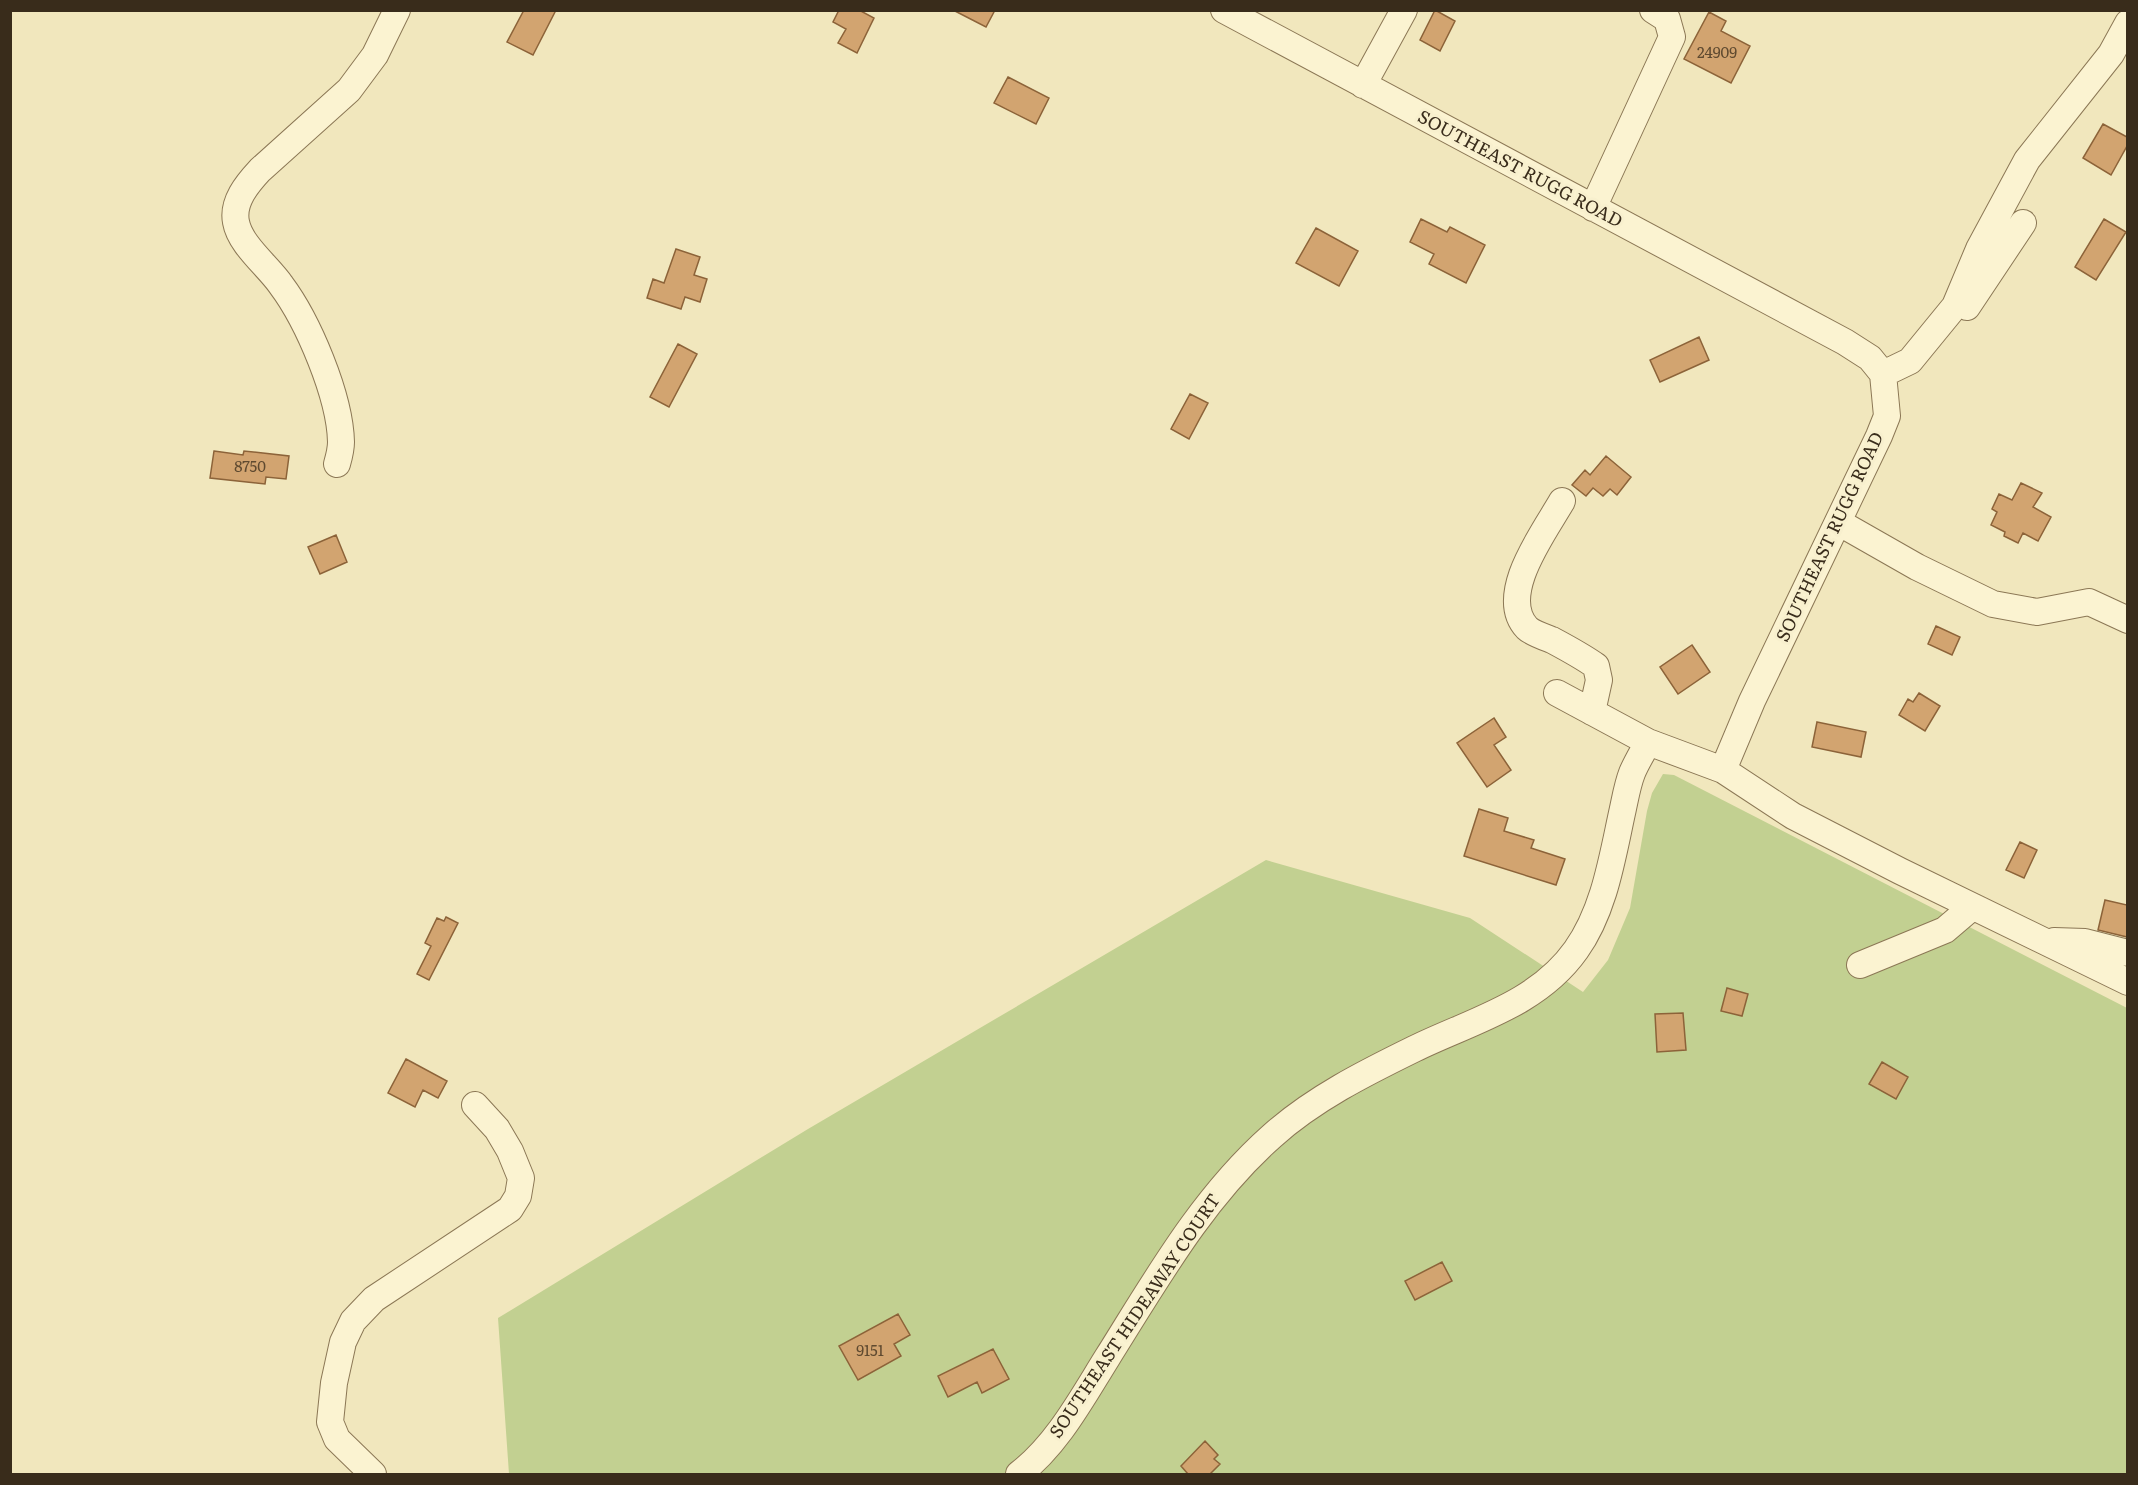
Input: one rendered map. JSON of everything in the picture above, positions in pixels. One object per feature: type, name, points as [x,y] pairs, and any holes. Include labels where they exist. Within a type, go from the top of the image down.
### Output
[{"type":"street","points":[[337,464],[341,442],[335,405],[313,340],[298,310],[280,284],[240,236],[235,220],[237,202],[247,185],[260,170],[349,90],[375,55],[397,10]]},
{"type":"street","name":"SOUTHEAST RUGG ROAD","points":[[1224,10],[1845,342],[1870,358],[1883,374],[1887,416],[1879,436],[1752,701],[1723,770]]},
{"type":"street","points":[[1363,85],[1404,10]]},
{"type":"street","points":[[1593,208],[1672,37],[1667,19],[1653,10]]},
{"type":"street","points":[[1910,361],[1955,306],[1979,249],[2027,160],[2110,54],[2127,23]]},
{"type":"street","points":[[1883,374],[1950,337],[2023,223]]},
{"type":"street","points":[[1562,501],[1525,564],[1518,589],[1516,609],[1527,628],[1579,654],[1596,666],[1599,680],[1592,712]]},
{"type":"street","points":[[1838,522],[1917,567],[1993,604],[2037,612],[2089,602],[2127,620]]},
{"type":"street","points":[[1557,693],[1648,742],[1723,770],[1793,816],[1972,907],[2127,982]]},
{"type":"street","name":"SOUTHEAST HIDEAWAY COURT","points":[[1027,1471],[1078,1404],[1203,1211],[1229,1179],[1272,1136],[1303,1111],[1334,1091],[1414,1048],[1514,1004],[1547,982],[1576,951],[1597,913],[1632,773],[1648,742]]},
{"type":"street","points":[[1860,964],[1945,930],[1972,907]]},
{"type":"street","points":[[2043,941],[2085,942],[2127,953]]},
{"type":"street","points":[[373,1474],[337,1439],[330,1422],[334,1383],[343,1341],[353,1321],[374,1299],[510,1209],[518,1196],[521,1178],[510,1151],[497,1129],[476,1105]]},
{"type":"green space","points":[[1663,774],[1674,775],[2127,1008],[2127,1474],[509,1474],[498,1318],[808,1129],[1266,860],[1470,918],[1583,992],[1608,960],[1630,908],[1647,811],[1652,793]]},
{"type":"building","points":[[524,10],[556,10],[533,55],[507,42]]},
{"type":"building","points":[[839,10],[859,10],[874,18],[857,53],[838,43],[846,29],[833,22]]},
{"type":"building","points":[[953,10],[995,10],[986,27]]},
{"type":"building","points":[[1435,10],[1455,21],[1440,51],[1420,40]]},
{"type":"building","points":[[1709,12],[1726,21],[1721,31],[1750,46],[1731,83],[1684,59]]},
{"type":"building","points":[[1008,77],[1049,98],[1036,124],[994,103]]},
{"type":"building","points":[[2103,124],[2127,137],[2127,146],[2111,175],[2083,158]]},
{"type":"building","points":[[1421,219],[1447,232],[1450,227],[1485,245],[1466,283],[1429,264],[1434,254],[1410,242]]},
{"type":"building","points":[[2104,219],[2126,232],[2096,280],[2075,267]]},
{"type":"building","points":[[1316,228],[1358,251],[1339,286],[1296,263]]},
{"type":"building","points":[[676,249],[700,257],[694,275],[707,279],[700,302],[685,297],[681,309],[647,298],[653,279],[664,283]]},
{"type":"building","points":[[1699,337],[1709,360],[1660,382],[1650,360]]},
{"type":"building","points":[[678,344],[697,354],[669,407],[650,397]]},
{"type":"building","points":[[1190,394],[1208,403],[1189,439],[1171,429]]},
{"type":"building","points":[[214,451],[243,455],[244,451],[289,456],[286,479],[266,477],[265,484],[210,478]]},
{"type":"building","points":[[1606,456],[1631,477],[1617,495],[1610,489],[1603,496],[1593,488],[1586,496],[1572,485],[1585,470],[1590,475]]},
{"type":"building","points":[[2021,483],[2042,493],[2033,507],[2051,517],[2038,541],[2023,533],[2018,543],[2004,536],[2005,532],[1991,525],[1997,512],[1992,509],[1999,494],[2012,500]]},
{"type":"building","points":[[336,535],[347,562],[320,574],[308,547]]},
{"type":"building","points":[[1936,626],[1960,637],[1952,655],[1928,644]]},
{"type":"building","points":[[1692,645],[1710,672],[1678,694],[1660,667]]},
{"type":"building","points":[[1919,693],[1940,706],[1925,731],[1899,715],[1908,699],[1913,702]]},
{"type":"building","points":[[1494,718],[1506,737],[1494,745],[1511,770],[1487,787],[1457,743]]},
{"type":"building","points":[[1817,722],[1866,732],[1861,757],[1812,747]]},
{"type":"building","points":[[1479,809],[1508,818],[1504,831],[1534,840],[1531,848],[1565,859],[1556,885],[1464,856]]},
{"type":"building","points":[[2020,842],[2037,850],[2024,878],[2006,870]]},
{"type":"building","points":[[2105,900],[2127,905],[2127,937],[2098,930]]},
{"type":"building","points":[[446,917],[458,923],[429,980],[417,974],[431,946],[425,943],[437,918],[444,921]]},
{"type":"building","points":[[1727,988],[1748,994],[1742,1016],[1721,1011]]},
{"type":"building","points":[[1683,1013],[1686,1050],[1657,1052],[1655,1014]]},
{"type":"building","points":[[406,1059],[447,1081],[438,1098],[423,1090],[415,1107],[388,1093]]},
{"type":"building","points":[[1882,1062],[1908,1077],[1896,1099],[1869,1084]]},
{"type":"building","points":[[1442,1262],[1452,1281],[1415,1300],[1405,1281]]},
{"type":"building","points":[[898,1314],[910,1335],[894,1344],[901,1356],[858,1380],[839,1346]]},
{"type":"building","points":[[993,1349],[1009,1379],[982,1393],[977,1382],[948,1397],[938,1376]]},
{"type":"building","points":[[1205,1441],[1218,1455],[1214,1459],[1220,1464],[1210,1474],[1188,1474],[1181,1466]]}]
